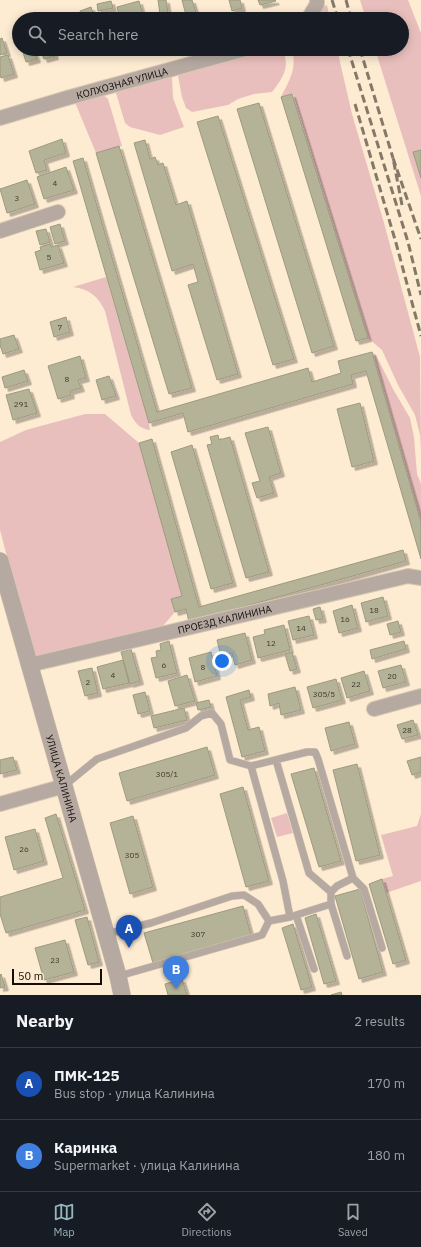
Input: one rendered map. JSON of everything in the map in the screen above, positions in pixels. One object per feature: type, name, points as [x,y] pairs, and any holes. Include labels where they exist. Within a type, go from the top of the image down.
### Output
[{"type":"street","points":[[312,12],[317,4],[317,0]]},
{"type":"street","name":"КОЛХОЗНАЯ УЛИЦА","points":[[0,118],[220,56]]},
{"type":"street","points":[[0,231],[58,212]]},
{"type":"street","name":"УЛИЦА КАЛИНИНА","points":[[0,561],[2,579],[29,664],[118,976],[122,995]]},
{"type":"street","name":"ПРОЕЗД КАЛИНИНА","points":[[29,664],[408,576],[421,578]]},
{"type":"street","points":[[374,709],[421,696]]},
{"type":"street","points":[[0,804],[64,786]]},
{"type":"lane","points":[[64,786],[97,759],[186,728],[201,716],[212,713],[221,724],[230,760],[251,766],[307,752],[315,752],[353,878],[364,889],[382,948]]},
{"type":"lane","points":[[276,760],[309,873],[331,892]]},
{"type":"lane","points":[[251,766],[293,916],[314,969]]},
{"type":"lane","points":[[347,956],[331,904],[331,892],[337,886],[353,878]]},
{"type":"lane","points":[[106,934],[151,924],[232,896],[244,895],[258,904],[269,921]]},
{"type":"lane","points":[[269,921],[293,916],[331,904]]},
{"type":"lane","points":[[118,976],[262,935],[269,921]]},
{"type":"shaded area","points":[[360,0],[408,0],[421,33],[421,196],[377,56],[409,56],[409,12],[364,12]]},
{"type":"shaded area","points":[[327,5],[328,12],[319,12],[322,7]]},
{"type":"shaded area","points":[[236,56],[285,56],[286,61],[286,66],[282,77],[272,92],[254,94],[238,99],[228,105],[192,112],[186,108],[182,97],[178,76],[182,72]]},
{"type":"shaded area","points":[[293,56],[339,56],[352,114],[384,223],[420,357],[421,451],[420,435],[415,415],[398,385],[382,350],[368,338],[293,94],[281,97],[292,74],[294,62]]},
{"type":"shaded area","points":[[172,76],[173,98],[184,127],[160,135],[130,127],[125,123],[116,93],[119,89]]},
{"type":"shaded area","points":[[101,93],[108,99],[122,146],[96,153],[74,100]]},
{"type":"shaded area","points":[[106,277],[150,430],[138,425],[131,415],[105,311],[96,297],[92,294],[84,289],[73,287]]},
{"type":"shaded area","points":[[372,352],[376,355],[410,418],[414,437],[417,474],[421,484],[421,522]]},
{"type":"shaded area","points":[[85,414],[105,414],[139,443],[182,596],[171,599],[175,612],[162,627],[34,660],[0,530],[0,442],[26,430]]},
{"type":"shaded area","points":[[287,813],[293,833],[277,837],[271,818]]},
{"type":"shaded area","points":[[421,814],[421,881],[386,893],[382,879],[393,876],[381,835],[417,826]]},
{"type":"building","points":[[158,0],[166,0],[168,12],[160,12]]},
{"type":"building","points":[[182,0],[192,0],[196,12],[185,12]]},
{"type":"building","points":[[229,0],[240,0],[242,8],[232,11]]},
{"type":"building","points":[[258,0],[275,0],[276,1],[260,5]]},
{"type":"building","points":[[111,1],[113,8],[98,11],[97,4]]},
{"type":"building","points":[[139,1],[142,12],[118,12],[117,7]]},
{"type":"building","points":[[91,7],[93,12],[80,12]]},
{"type":"building","points":[[2,38],[7,53],[0,55],[0,39]]},
{"type":"building","points":[[8,55],[14,74],[1,78],[0,57]]},
{"type":"building","points":[[24,56],[36,56],[37,59],[26,62]]},
{"type":"building","points":[[43,56],[55,56],[44,59]]},
{"type":"building","points":[[292,94],[368,338],[356,341],[281,97]]},
{"type":"building","points":[[259,103],[334,346],[312,353],[237,109]]},
{"type":"building","points":[[218,116],[294,359],[273,365],[197,122]]},
{"type":"building","points":[[62,139],[66,153],[44,160],[47,170],[36,173],[29,151]]},
{"type":"building","points":[[145,140],[150,159],[155,157],[158,165],[163,163],[176,205],[187,201],[238,374],[217,380],[188,285],[198,282],[193,264],[172,271],[134,143]]},
{"type":"building","points":[[119,146],[192,388],[169,394],[96,153]]},
{"type":"building","points":[[421,150],[421,178],[413,152]]},
{"type":"building","points":[[83,158],[157,412],[308,368],[312,382],[341,373],[338,361],[372,352],[421,522],[421,559],[366,371],[351,375],[353,384],[188,432],[183,413],[149,423],[73,161]]},
{"type":"building","points":[[66,167],[74,190],[44,199],[37,177]]},
{"type":"building","points":[[27,180],[35,204],[7,213],[0,189]]},
{"type":"building","points":[[60,224],[65,241],[55,244],[50,227]]},
{"type":"building","points":[[46,229],[50,242],[40,245],[36,231]]},
{"type":"building","points":[[50,244],[51,247],[58,245],[64,263],[40,270],[35,252],[41,250],[40,247]]},
{"type":"building","points":[[66,317],[70,332],[54,337],[50,322]]},
{"type":"building","points":[[14,335],[19,349],[3,354],[0,339]]},
{"type":"building","points":[[80,356],[86,378],[78,380],[81,388],[70,391],[71,395],[58,399],[48,366]]},
{"type":"building","points":[[24,370],[28,381],[5,388],[2,377]]},
{"type":"building","points":[[109,376],[116,396],[102,400],[96,380]]},
{"type":"building","points":[[29,389],[37,413],[13,420],[6,395]]},
{"type":"building","points":[[360,403],[374,461],[352,467],[337,409]]},
{"type":"building","points":[[268,427],[281,473],[269,477],[274,493],[257,498],[252,483],[260,481],[245,433]]},
{"type":"building","points":[[218,435],[219,440],[230,437],[269,572],[246,578],[207,445],[212,444],[210,437]]},
{"type":"building","points":[[152,439],[199,607],[403,550],[406,561],[189,622],[186,609],[175,612],[171,599],[182,596],[139,443]]},
{"type":"building","points":[[192,445],[233,583],[211,589],[171,452]]},
{"type":"building","points":[[383,597],[388,616],[366,622],[361,603]]},
{"type":"building","points":[[352,605],[358,628],[339,633],[333,611]]},
{"type":"building","points":[[320,607],[323,619],[316,620],[313,609]]},
{"type":"building","points":[[309,616],[314,635],[293,640],[288,621]]},
{"type":"building","points":[[398,621],[401,632],[390,635],[387,624]]},
{"type":"building","points":[[284,625],[290,650],[258,658],[253,637],[265,634],[264,630]]},
{"type":"building","points":[[245,633],[252,660],[235,665],[232,653],[221,656],[217,640]]},
{"type":"building","points":[[169,641],[177,673],[156,678],[151,658],[157,657],[156,651],[161,650],[160,644]]},
{"type":"building","points":[[404,641],[406,649],[372,659],[370,650]]},
{"type":"building","points":[[131,649],[140,681],[130,684],[121,652]]},
{"type":"building","points":[[211,652],[217,676],[195,682],[189,658]]},
{"type":"building","points":[[292,652],[297,669],[290,671],[285,654]]},
{"type":"building","points":[[123,660],[129,683],[103,689],[97,667]]},
{"type":"building","points":[[401,665],[406,682],[383,688],[378,671]]},
{"type":"building","points":[[92,668],[98,693],[85,696],[78,671]]},
{"type":"building","points":[[364,671],[370,691],[347,698],[341,678]]},
{"type":"building","points":[[187,675],[195,701],[175,706],[168,681]]},
{"type":"building","points":[[336,679],[342,700],[313,708],[307,687]]},
{"type":"building","points":[[295,687],[301,710],[281,715],[279,703],[270,706],[268,694]]},
{"type":"building","points":[[249,690],[251,697],[240,700],[248,730],[259,727],[265,751],[242,757],[226,697]]},
{"type":"building","points":[[145,692],[150,711],[138,714],[133,695]]},
{"type":"building","points":[[209,700],[211,707],[198,710],[196,703]]},
{"type":"building","points":[[184,708],[187,720],[154,728],[151,716]]},
{"type":"building","points":[[413,720],[418,735],[402,739],[397,725]]},
{"type":"building","points":[[349,722],[355,744],[331,751],[325,728]]},
{"type":"building","points":[[207,747],[215,775],[127,801],[119,773]]},
{"type":"building","points":[[13,757],[17,770],[0,774],[0,760]]},
{"type":"building","points":[[421,757],[421,772],[412,775],[407,761]]},
{"type":"building","points":[[357,764],[380,855],[356,861],[333,770]]},
{"type":"building","points":[[314,768],[341,861],[319,867],[291,774]]},
{"type":"building","points":[[243,787],[269,881],[246,887],[220,794]]},
{"type":"building","points":[[56,814],[85,910],[6,933],[0,914],[0,897],[63,878],[45,818]]},
{"type":"building","points":[[133,816],[153,887],[130,894],[110,823]]},
{"type":"building","points":[[35,829],[44,861],[14,870],[5,837]]},
{"type":"building","points":[[382,879],[406,960],[393,964],[369,884]]},
{"type":"building","points":[[360,889],[383,972],[359,979],[335,896]]},
{"type":"building","points":[[243,906],[251,935],[153,963],[144,933]]},
{"type":"building","points":[[316,914],[336,981],[324,984],[305,918]]},
{"type":"building","points":[[87,917],[99,962],[88,965],[75,920]]},
{"type":"building","points":[[293,924],[312,987],[301,990],[282,928]]},
{"type":"building","points":[[65,940],[74,972],[44,980],[35,948]]},
{"type":"building","points":[[1,974],[5,987],[0,988],[0,975]]},
{"type":"building","points":[[182,979],[187,995],[168,995],[165,984]]},
{"type":"building","points":[[341,992],[342,995],[331,995]]},
{"type":"railway","points":[[332,0],[336,12]]},
{"type":"railway","points":[[346,0],[349,12]]},
{"type":"railway","points":[[350,56],[408,242],[421,295]]},
{"type":"railway","points":[[362,56],[393,158]]},
{"type":"railway","points":[[355,104],[396,243],[421,336]]},
{"type":"railway","points":[[402,205],[393,158],[421,239]]},
{"type":"place","name":"ПМК-125","points":[[129,948]]},
{"type":"place","name":"Каринка","points":[[176,989]]}]
